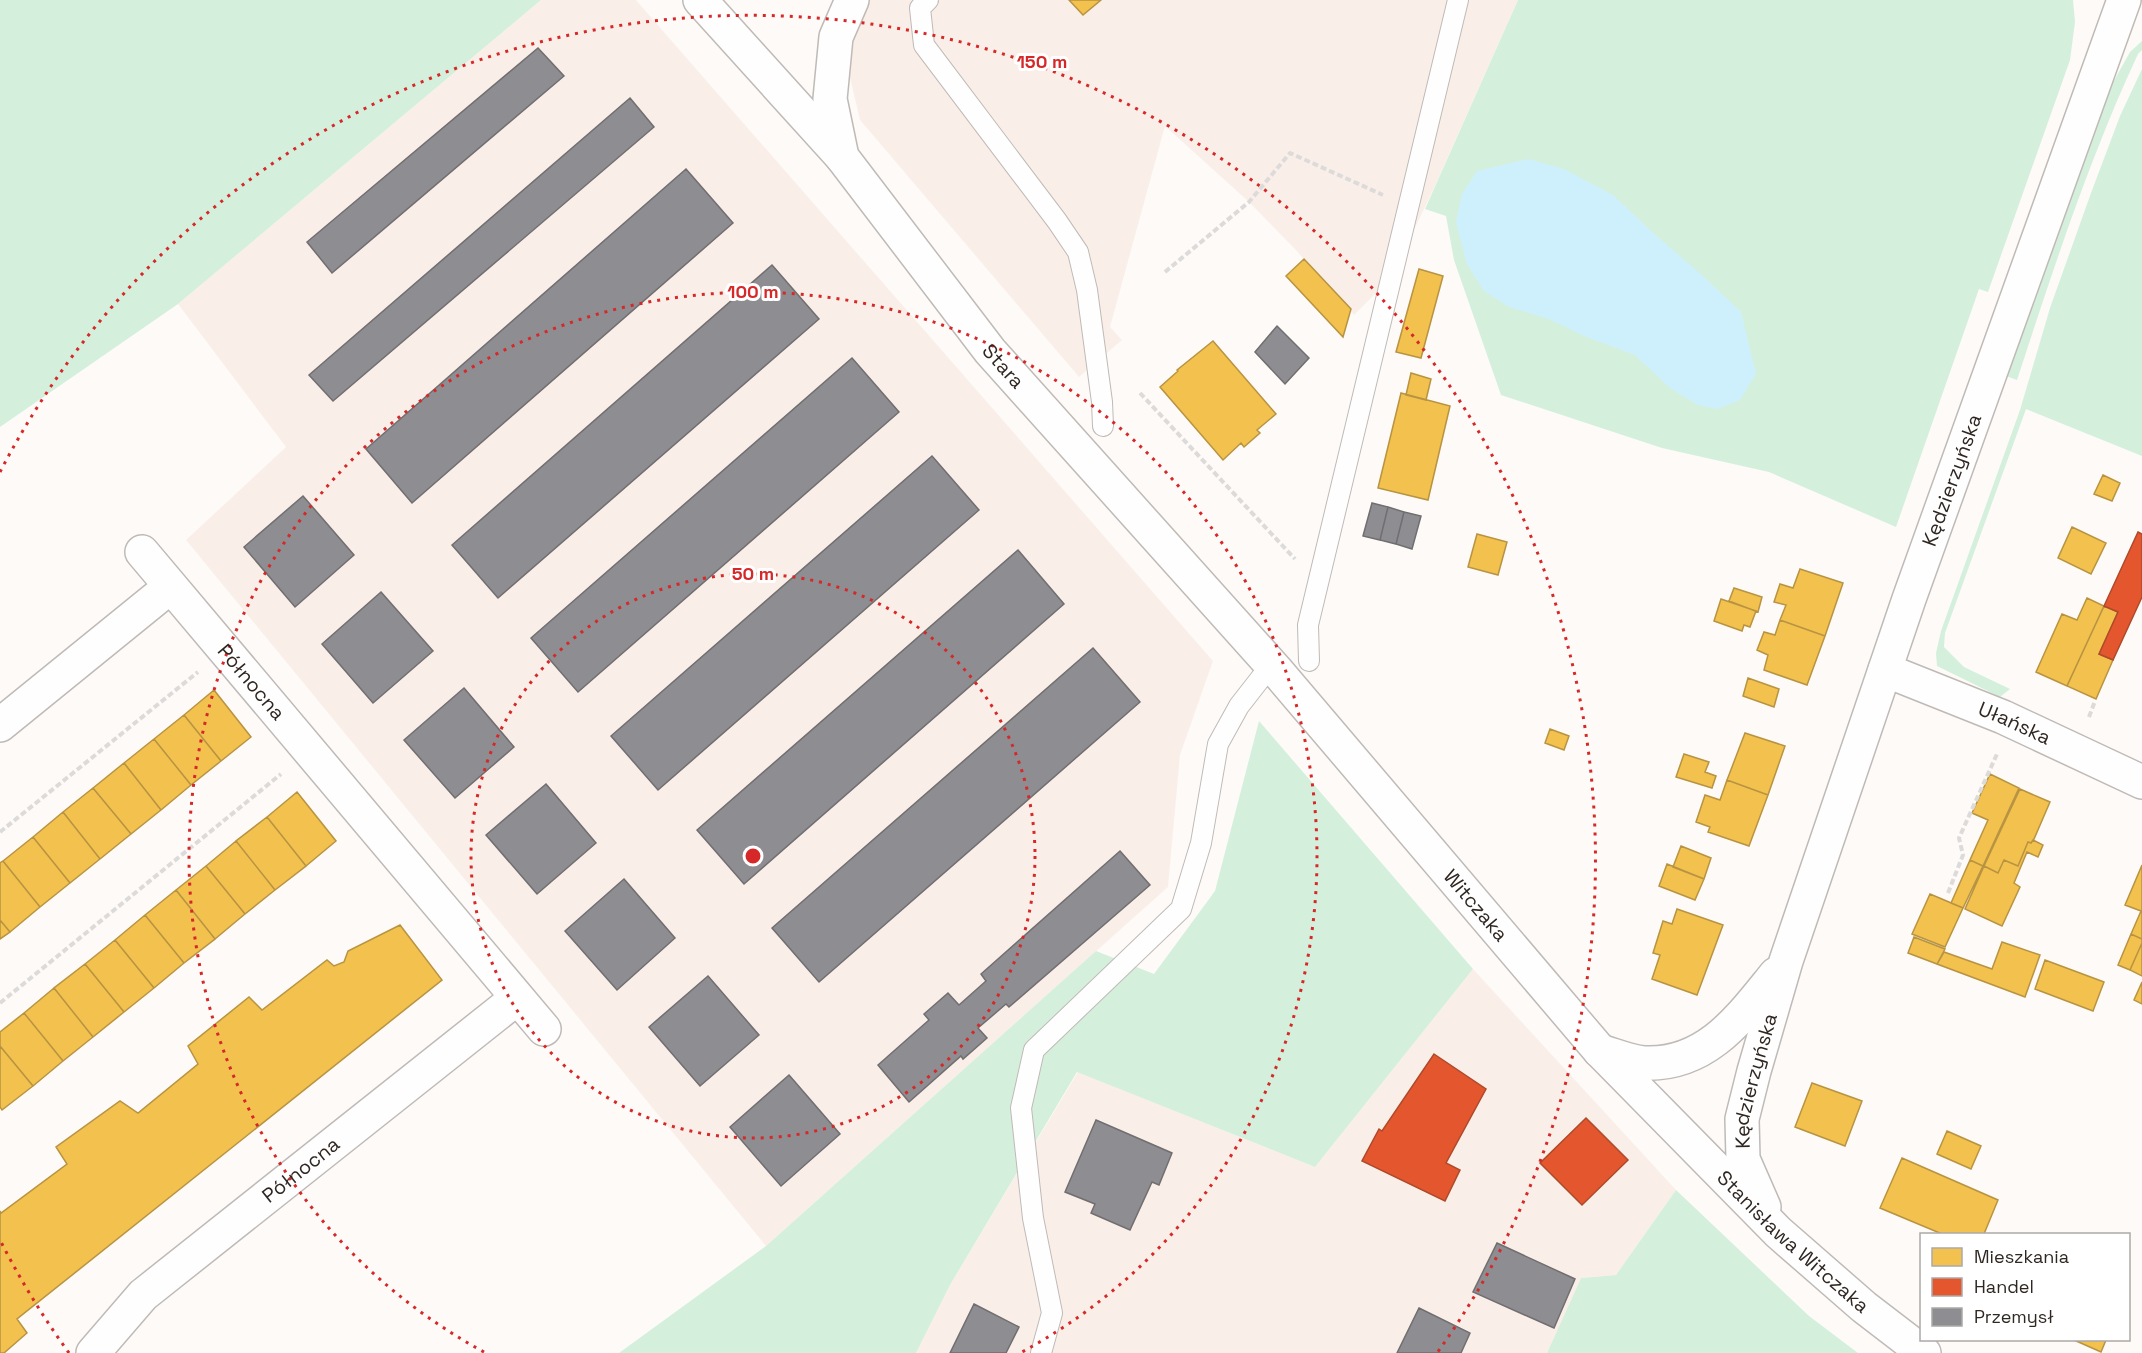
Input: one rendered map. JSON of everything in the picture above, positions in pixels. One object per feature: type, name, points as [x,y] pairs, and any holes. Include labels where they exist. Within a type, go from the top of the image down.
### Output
[{"type":"street","points":[[700,0],[842,157]]},
{"type":"street","name":"Stara","points":[[852,0],[836,38],[830,99],[842,157],[990,351],[1078,448],[1289,670]]},
{"type":"street","name":"Kędzierzyńska","points":[[1778,1232],[1756,1193],[1743,1159],[1742,1119],[1754,1071],[1786,961],[1884,670],[2124,0]]},
{"type":"street","points":[[2107,45],[2142,22]]},
{"type":"street","name":"Północna","points":[[142,552],[544,1029]]},
{"type":"street","points":[[0,725],[170,587]]},
{"type":"street","name":"Witczaka","points":[[1289,670],[1600,1051],[1669,1123]]},
{"type":"street","name":"Ułańska","points":[[1884,670],[2013,721],[2142,782]]},
{"type":"street","name":"Kędzierzyńska","points":[[1600,1051],[1643,1063],[1672,1061],[1706,1048],[1734,1025],[1786,961]]},
{"type":"street","name":"Północna","points":[[93,1353],[142,1295],[517,998]]},
{"type":"street","name":"Stanisława Witczaka","points":[[1669,1123],[1778,1232],[1855,1299],[1924,1353]]},
{"type":"lane","points":[[928,0],[920,8],[924,45],[1057,220],[1078,252],[1087,290],[1102,402],[1103,426]]},
{"type":"lane","points":[[1041,1353],[1052,1313],[1034,1218],[1021,1108],[1034,1050],[1181,909],[1201,843],[1218,744],[1239,706],[1289,670],[1308,625],[1458,0]]},
{"type":"path","points":[[1165,272],[1249,202],[1290,153],[1408,207]]},
{"type":"path","points":[[1140,393],[1317,584]]},
{"type":"path","points":[[0,832],[224,651]]},
{"type":"path","points":[[1947,893],[1964,855],[1959,838],[2013,721]]},
{"type":"path","points":[[0,1003],[309,751]]},
{"type":"shaded area","points":[[541,0],[636,0],[1213,661],[1180,755],[1168,887],[766,1246],[186,540],[286,447],[178,304]]},
{"type":"shaded area","points":[[869,0],[1518,0],[1391,278],[1354,315],[1249,202],[1165,126],[1110,327],[1122,340],[1079,377],[860,120],[847,65],[851,35]]},
{"type":"shaded area","points":[[1473,969],[1676,1190],[1616,1275],[1581,1278],[1547,1353],[916,1353],[950,1285],[1078,1072],[1315,1167]]},
{"type":"green space","points":[[0,0],[541,0],[178,304],[0,427]]},
{"type":"green space","points":[[1518,0],[2073,0],[2075,22],[2070,60],[1988,292],[1979,289],[1896,527],[1769,472],[1662,448],[1501,395],[1454,260],[1446,216],[1425,209]]},
{"type":"green space","points":[[2142,41],[2142,50],[2120,94],[2088,174],[2017,380],[2006,376],[2111,86],[2130,52]]},
{"type":"green space","points":[[2142,69],[2142,456],[2026,409],[1945,633],[1944,647],[1964,667],[2010,689],[2000,697],[1937,666],[1936,653],[1941,631],[2020,410],[2050,308],[2120,116]]},
{"type":"green space","points":[[1259,721],[1473,969],[1315,1167],[1077,1072],[950,1285],[916,1353],[619,1353],[766,1246],[1096,951],[1154,974],[1215,891]]},
{"type":"green space","points":[[1676,1190],[1809,1316],[1858,1353],[1547,1353],[1581,1278],[1616,1275]]},
{"type":"water","points":[[1528,159],[1564,169],[1613,195],[1741,312],[1756,374],[1740,400],[1717,409],[1698,405],[1670,388],[1635,355],[1584,336],[1549,319],[1509,307],[1484,291],[1467,264],[1456,222],[1462,194],[1477,171]]},
{"type":"building: Mieszkania","points":[[1069,0],[1101,0],[1083,15]]},
{"type":"building: Mieszkania","points":[[1304,259],[1351,309],[1343,337],[1286,276]]},
{"type":"building: Mieszkania","points":[[1419,269],[1443,276],[1421,358],[1396,352]]},
{"type":"building: Mieszkania","points":[[1213,341],[1276,414],[1257,430],[1260,433],[1244,447],[1241,443],[1223,460],[1160,387]]},
{"type":"building: Mieszkania","points":[[1411,373],[1431,379],[1426,400],[1406,395]]},
{"type":"building: Mieszkania","points":[[1401,393],[1450,406],[1428,500],[1378,488]]},
{"type":"building: Mieszkania","points":[[2103,475],[2120,483],[2112,501],[2094,494]]},
{"type":"building: Mieszkania","points":[[2072,527],[2106,543],[2091,574],[2058,558]]},
{"type":"building: Mieszkania","points":[[1477,534],[1507,542],[1498,575],[1468,567]]},
{"type":"building: Mieszkania","points":[[1800,569],[1843,583],[1825,636],[1780,620],[1786,605],[1774,602],[1780,584],[1793,588]]},
{"type":"building: Mieszkania","points":[[1734,588],[1762,597],[1758,612],[1729,601]]},
{"type":"building: Mieszkania","points":[[2087,598],[2104,606],[2067,686],[2036,672],[2062,614],[2077,620]]},
{"type":"building: Mieszkania","points":[[1721,599],[1756,611],[1750,627],[1744,625],[1742,631],[1714,621]]},
{"type":"building: Mieszkania","points":[[2104,606],[2118,612],[2099,654],[2113,660],[2096,699],[2067,686]]},
{"type":"building: Mieszkania","points":[[1780,620],[1825,636],[1807,685],[1764,670],[1768,655],[1757,650],[1764,632],[1775,635]]},
{"type":"building: Mieszkania","points":[[1748,678],[1779,689],[1774,707],[1743,696]]},
{"type":"building: Mieszkania","points":[[214,690],[251,737],[221,761],[184,715]]},
{"type":"building: Mieszkania","points":[[184,715],[221,761],[191,785],[154,739]]},
{"type":"building: Mieszkania","points":[[1550,729],[1569,736],[1564,750],[1545,743]]},
{"type":"building: Mieszkania","points":[[1745,733],[1785,746],[1768,795],[1727,780]]},
{"type":"building: Mieszkania","points":[[154,739],[191,785],[161,810],[124,763]]},
{"type":"building: Mieszkania","points":[[1684,754],[1709,762],[1705,772],[1716,776],[1712,788],[1676,777]]},
{"type":"building: Mieszkania","points":[[124,763],[161,810],[131,834],[93,788]]},
{"type":"building: Mieszkania","points":[[1990,774],[2019,788],[1983,866],[1970,860],[1988,820],[1972,813]]},
{"type":"building: Mieszkania","points":[[1727,780],[1768,795],[1749,846],[1708,832],[1710,827],[1696,822],[1705,795],[1720,800]]},
{"type":"building: Mieszkania","points":[[93,788],[131,834],[100,859],[63,812]]},
{"type":"building: Mieszkania","points":[[2020,789],[2050,802],[2034,839],[2031,843],[2028,842],[2018,866],[2004,860],[1998,873],[1984,866]]},
{"type":"building: Mieszkania","points":[[297,792],[336,841],[306,866],[267,817]]},
{"type":"building: Mieszkania","points":[[63,812],[100,859],[70,883],[33,837]]},
{"type":"building: Mieszkania","points":[[267,817],[306,866],[275,890],[236,841]]},
{"type":"building: Mieszkania","points":[[33,837],[70,883],[40,907],[3,861]]},
{"type":"building: Mieszkania","points":[[2033,840],[2043,845],[2038,857],[2027,852],[2014,883],[2020,887],[2002,926],[1965,909],[1984,866],[1998,873],[2004,860],[2018,866],[2028,842],[2031,843]]},
{"type":"building: Mieszkania","points":[[236,841],[275,890],[245,914],[206,866]]},
{"type":"building: Mieszkania","points":[[1681,846],[1711,858],[1704,879],[1673,867]]},
{"type":"building: Mieszkania","points":[[1970,860],[1983,866],[1963,908],[1951,903]]},
{"type":"building: Mieszkania","points":[[3,861],[40,907],[10,932],[0,920],[0,863]]},
{"type":"building: Mieszkania","points":[[1667,864],[1704,879],[1695,900],[1659,886]]},
{"type":"building: Mieszkania","points":[[2142,865],[2142,939],[2131,934],[2141,911],[2125,905]]},
{"type":"building: Mieszkania","points":[[206,866],[245,914],[215,939],[176,890]]},
{"type":"building: Mieszkania","points":[[176,890],[215,939],[184,963],[145,915]]},
{"type":"building: Mieszkania","points":[[1930,894],[1963,908],[1945,947],[1912,934]]},
{"type":"building: Mieszkania","points":[[1677,909],[1723,925],[1697,995],[1652,979],[1660,955],[1653,953],[1663,921],[1672,924]]},
{"type":"building: Mieszkania","points":[[145,915],[184,963],[154,988],[115,940]]},
{"type":"building: Mieszkania","points":[[0,920],[10,932],[0,939]]},
{"type":"building: Mieszkania","points":[[400,925],[442,980],[17,1319],[27,1333],[4,1353],[0,1353],[0,1211],[1,1213],[67,1164],[56,1147],[120,1101],[138,1113],[198,1064],[188,1046],[249,997],[262,1010],[327,960],[334,966],[344,962],[348,951]]},
{"type":"building: Mieszkania","points":[[2131,934],[2142,939],[2142,943],[2130,970],[2118,965]]},
{"type":"building: Mieszkania","points":[[1914,937],[1945,949],[1937,964],[1908,953]]},
{"type":"building: Mieszkania","points":[[115,940],[154,988],[124,1012],[85,964]]},
{"type":"building: Mieszkania","points":[[2002,942],[2040,955],[2025,997],[1937,964],[1944,952],[1992,969]]},
{"type":"building: Mieszkania","points":[[2142,943],[2142,976],[2130,970]]},
{"type":"building: Mieszkania","points":[[2045,960],[2104,982],[2093,1011],[2035,989]]},
{"type":"building: Mieszkania","points":[[85,964],[124,1012],[93,1037],[54,988]]},
{"type":"building: Mieszkania","points":[[2142,982],[2142,1004],[2134,1000]]},
{"type":"building: Mieszkania","points":[[54,988],[93,1037],[63,1061],[24,1013]]},
{"type":"building: Mieszkania","points":[[24,1013],[63,1061],[33,1086],[0,1046],[0,1032]]},
{"type":"building: Mieszkania","points":[[0,1046],[33,1086],[2,1110],[0,1107]]},
{"type":"building: Mieszkania","points":[[1812,1083],[1862,1101],[1845,1146],[1795,1127]]},
{"type":"building: Mieszkania","points":[[1947,1131],[1981,1146],[1971,1169],[1937,1154]]},
{"type":"building: Mieszkania","points":[[1902,1158],[1998,1200],[1984,1233],[1940,1233],[1880,1208]]},
{"type":"building: Mieszkania","points":[[2076,1341],[2106,1341],[2101,1352]]},
{"type":"building: Handel","points":[[2138,532],[2142,534],[2142,597],[2113,660],[2099,654],[2118,612],[2104,606]]},
{"type":"building: Handel","points":[[1434,1054],[1486,1089],[1446,1163],[1460,1170],[1445,1201],[1362,1161],[1379,1129],[1382,1131]]},
{"type":"building: Handel","points":[[1586,1118],[1628,1160],[1582,1205],[1540,1163]]},
{"type":"building: Przemysł","points":[[538,48],[564,76],[332,273],[307,242]]},
{"type":"building: Przemysł","points":[[630,98],[654,127],[333,401],[309,375]]},
{"type":"building: Przemysł","points":[[686,169],[733,223],[412,503],[366,449]]},
{"type":"building: Przemysł","points":[[772,265],[819,319],[498,598],[452,545]]},
{"type":"building: Przemysł","points":[[1277,326],[1309,358],[1285,384],[1255,352]]},
{"type":"building: Przemysł","points":[[852,358],[899,412],[578,692],[531,638]]},
{"type":"building: Przemysł","points":[[932,456],[979,510],[658,790],[611,736]]},
{"type":"building: Przemysł","points":[[303,496],[354,555],[295,607],[244,547]]},
{"type":"building: Przemysł","points":[[1372,503],[1388,507],[1380,540],[1363,536]]},
{"type":"building: Przemysł","points":[[1388,507],[1404,512],[1396,544],[1380,540]]},
{"type":"building: Przemysł","points":[[1404,512],[1421,516],[1412,549],[1396,544]]},
{"type":"building: Przemysł","points":[[1018,550],[1064,604],[744,884],[697,830]]},
{"type":"building: Przemysł","points":[[381,592],[433,651],[373,703],[322,644]]},
{"type":"building: Przemysł","points":[[1093,648],[1140,702],[819,982],[772,928]]},
{"type":"building: Przemysł","points":[[464,688],[514,747],[455,798],[404,740]]},
{"type":"building: Przemysł","points":[[546,784],[596,843],[537,894],[486,835]]},
{"type":"building: Przemysł","points":[[1120,851],[1150,885],[1009,1007],[1006,1004],[978,1028],[987,1038],[963,1059],[961,1056],[909,1102],[878,1065],[929,1020],[924,1014],[948,993],[959,1005],[986,981],[981,974]]},
{"type":"building: Przemysł","points":[[624,879],[675,938],[617,990],[565,931]]},
{"type":"building: Przemysł","points":[[708,976],[759,1035],[700,1086],[649,1027]]},
{"type":"building: Przemysł","points":[[789,1075],[840,1134],[781,1186],[730,1127]]},
{"type":"building: Przemysł","points":[[1096,1120],[1172,1153],[1159,1185],[1152,1182],[1130,1230],[1091,1213],[1095,1204],[1065,1192]]},
{"type":"building: Przemysł","points":[[1497,1243],[1575,1279],[1554,1328],[1473,1292]]},
{"type":"building: Przemysł","points":[[974,1304],[1019,1327],[1006,1353],[950,1353]]},
{"type":"building: Przemysł","points":[[1419,1308],[1470,1333],[1461,1353],[1397,1353]]}]
